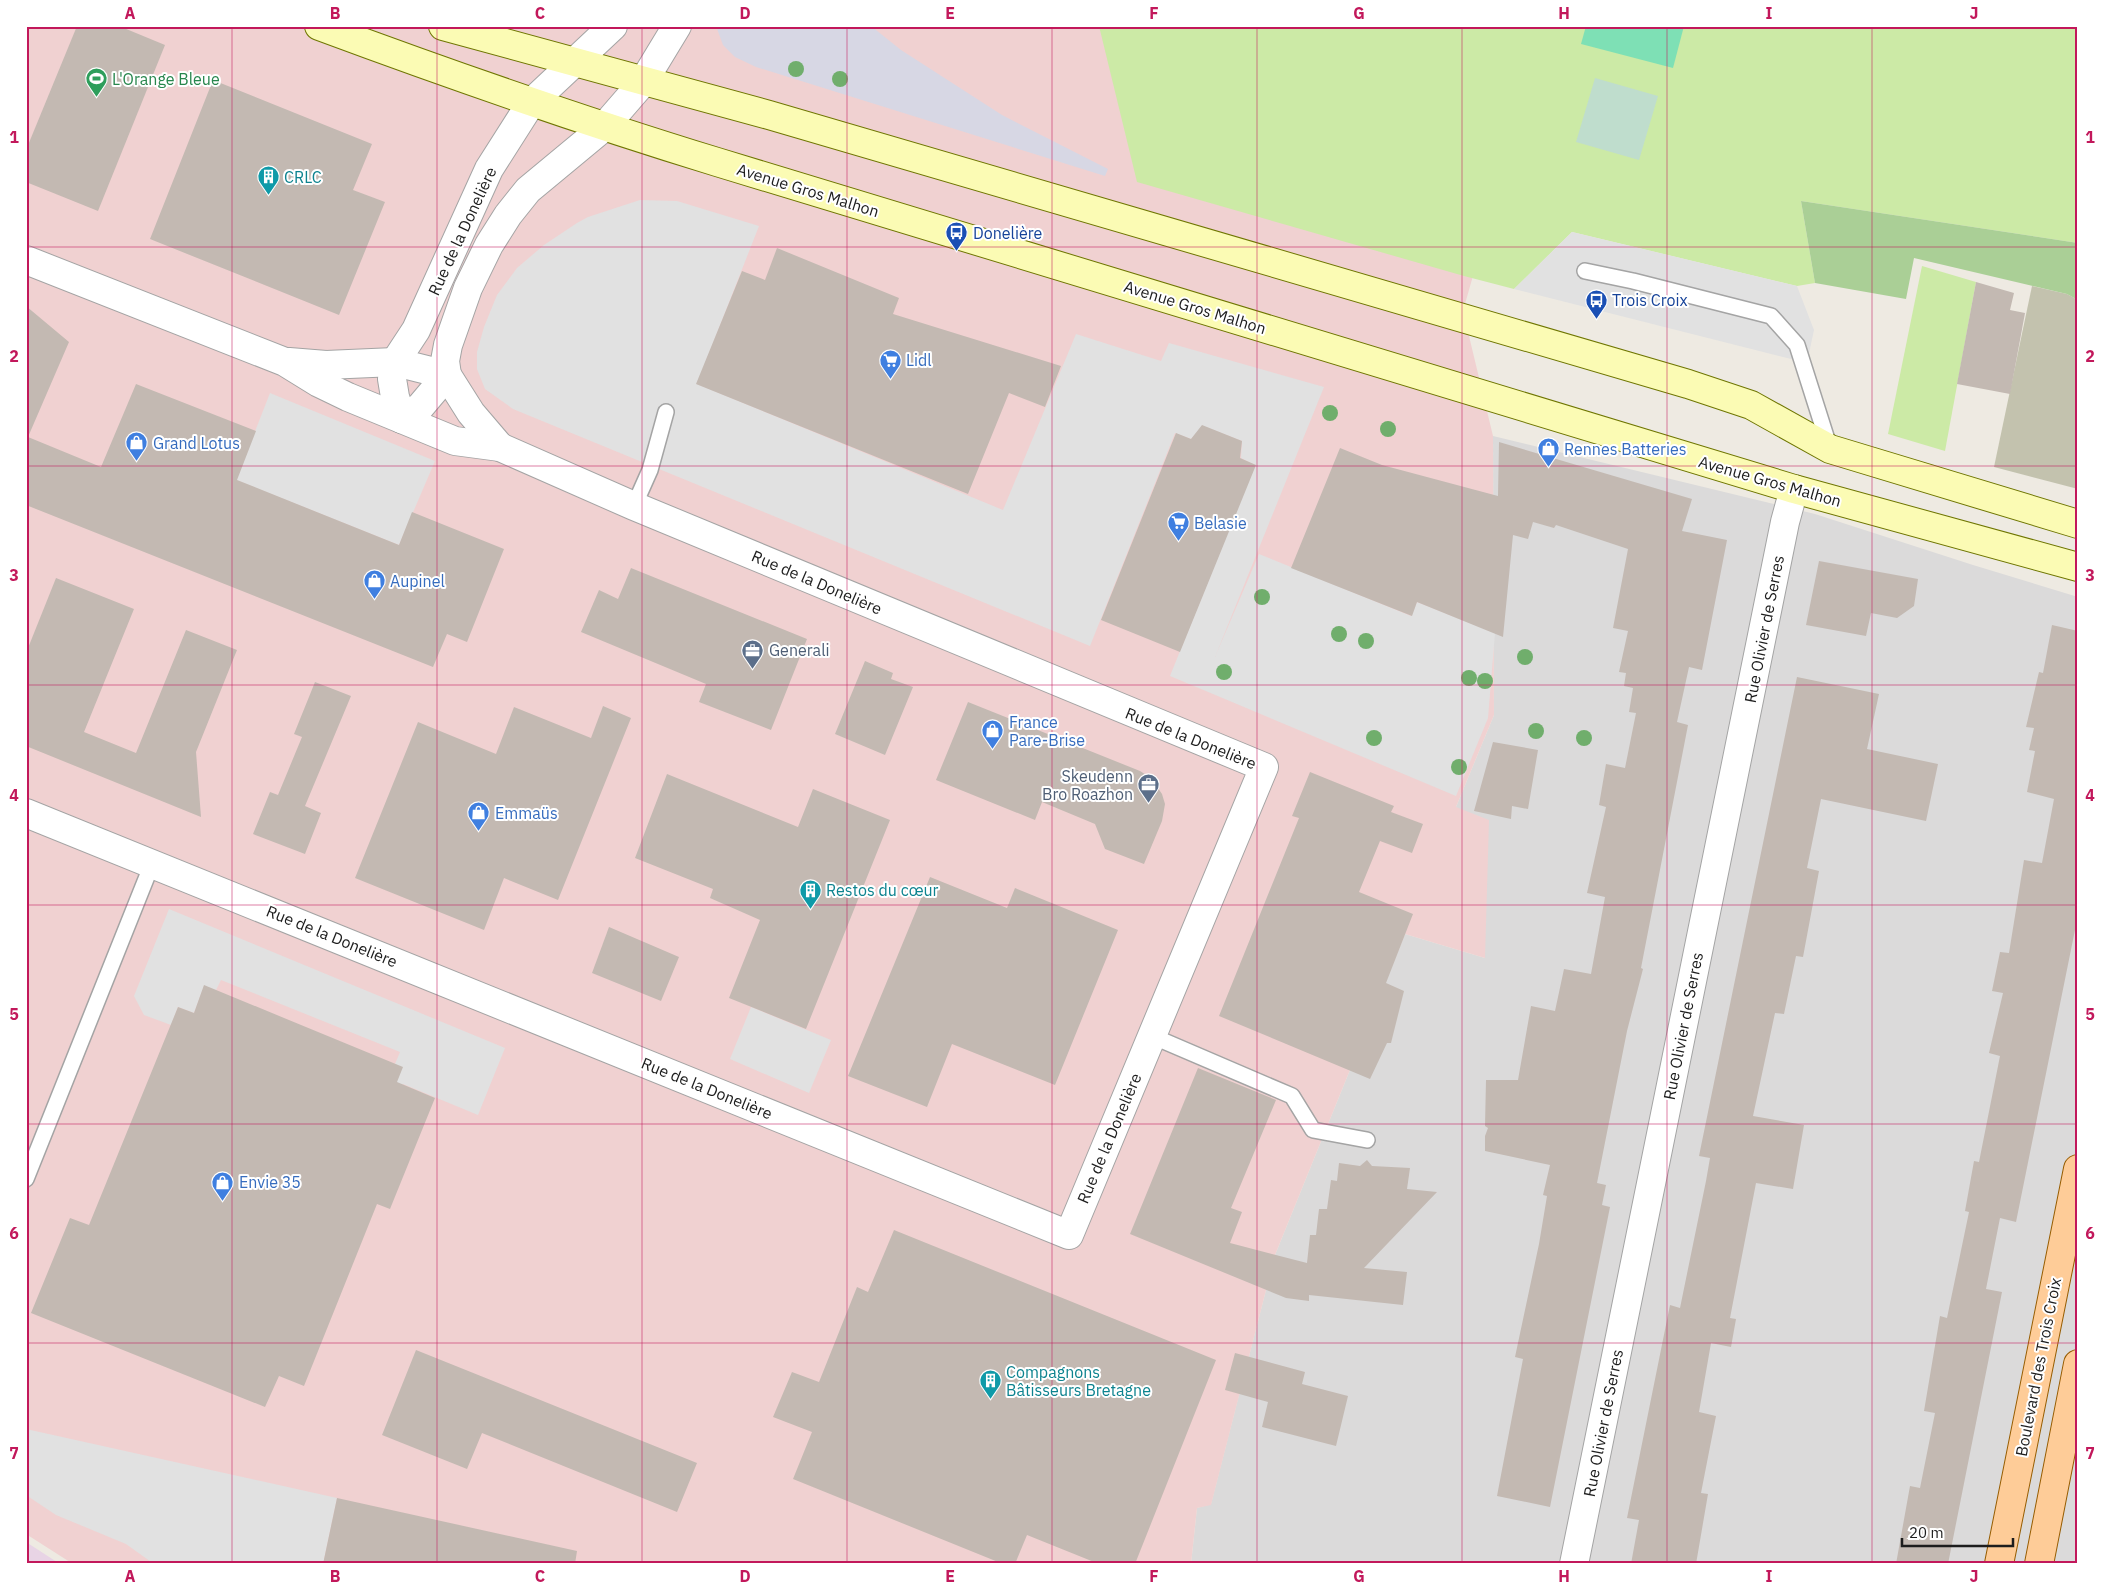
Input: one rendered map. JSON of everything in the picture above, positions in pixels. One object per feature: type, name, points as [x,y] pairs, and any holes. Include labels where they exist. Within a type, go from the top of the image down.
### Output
[{"type":"main road","name":"Avenue Gros Malhon","points":[[319,26],[438,71],[604,127],[1794,489],[2078,567]]},
{"type":"main road","points":[[442,26],[739,107],[1688,384],[1752,405],[1830,449],[2078,524]]},
{"type":"main road","name":"Boulevard des Trois Croix","points":[[1999,1564],[2078,1170]]},
{"type":"main road","points":[[2039,1564],[2078,1364]]},
{"type":"street","name":"Rue de la Donelière","points":[[402,419],[395,398],[392,379],[395,362],[416,330],[489,170],[531,103],[613,26]]},
{"type":"street","name":"Rue de la Donelière","points":[[500,447],[472,414],[447,375],[445,361],[448,345],[468,288],[508,215],[528,190],[604,127],[642,82],[678,26]]},
{"type":"street","name":"Rue de la Donelière","points":[[26,260],[284,362],[334,390],[455,440],[500,447],[634,506],[1264,768],[1069,1234],[26,813]]},
{"type":"street","name":"Rue de la Donelière","points":[[284,362],[326,365],[395,362],[447,375]]},
{"type":"street","points":[[402,419],[420,407],[447,375]]},
{"type":"street","name":"Rue Olivier de Serres","points":[[1574,1564],[1785,522],[1794,489]]},
{"type":"lane","points":[[1585,272],[1632,281],[1771,316],[1797,346],[1830,449]]},
{"type":"lane","points":[[634,506],[650,470],[666,412]]},
{"type":"lane","points":[[26,1179],[152,864]]},
{"type":"lane","points":[[1152,1036],[1292,1096],[1313,1130],[1367,1140]]},
{"type":"shaded area","points":[[26,26],[1544,26],[1463,311],[1493,436],[1494,715],[1456,807],[1489,820],[1485,958],[1405,934],[1275,1255],[1211,1505],[1197,1508],[1191,1564],[73,1564],[26,1534]]},
{"type":"shaded area","points":[[716,26],[871,26],[901,50],[1002,115],[1108,169],[1105,176],[756,67],[735,57],[723,45]]},
{"type":"shaded area","points":[[1595,78],[1658,96],[1639,160],[1576,142]]},
{"type":"shaded area","points":[[640,200],[677,201],[759,226],[697,384],[1003,510],[1076,334],[1161,361],[1169,343],[1324,387],[1215,657],[1259,554],[1411,616],[1417,602],[1495,633],[1488,718],[1456,796],[1170,676],[1255,465],[1241,458],[1242,441],[1203,426],[1191,439],[1175,433],[1090,646],[513,409],[485,389],[477,369],[477,352],[484,327],[497,295],[517,268],[544,245],[577,223],[588,217]]},
{"type":"shaded area","points":[[1572,232],[1797,286],[1814,330],[1807,363],[1514,289]]},
{"type":"shaded area","points":[[2032,286],[2067,294],[2078,300],[2078,489],[1994,467]]},
{"type":"shaded area","points":[[270,393],[435,461],[399,545],[236,480]]},
{"type":"shaded area","points":[[1493,436],[1815,514],[2078,597],[2078,1564],[1191,1564],[1197,1508],[1211,1504],[1275,1255],[1405,934],[1485,958],[1456,807],[1494,715]]},
{"type":"shaded area","points":[[169,909],[505,1048],[478,1115],[403,1084],[393,1091],[395,1064],[400,1052],[221,980],[216,990],[204,986],[194,1013],[178,1007],[171,1025],[144,1015],[134,996]]},
{"type":"shaded area","points":[[751,1007],[831,1040],[809,1093],[730,1059]]},
{"type":"shaded area","points":[[26,1429],[337,1498],[323,1564],[154,1564],[126,1544],[56,1515],[26,1495]]},
{"type":"shaded area","points":[[26,1542],[60,1564],[26,1564]]},
{"type":"green space","points":[[1099,26],[2078,26],[2078,243],[1801,201],[1815,283],[1797,286],[1572,232],[1514,289],[1137,182]]},
{"type":"green space","points":[[1586,26],[1684,26],[1673,68],[1581,44]]},
{"type":"green space","points":[[1801,201],[2078,243],[2078,300],[2067,294],[1914,258],[1906,299],[1815,283]]},
{"type":"green space","points":[[1922,266],[1976,282],[1945,451],[1888,434]]},
{"type":"building","name":"L'Orange Bleue","points":[[77,26],[119,26],[165,45],[98,211],[26,182],[26,150]]},
{"type":"building","name":"CRLC","points":[[213,80],[372,144],[353,190],[385,202],[339,315],[150,239]]},
{"type":"building","name":"Lidl","points":[[777,248],[899,298],[893,314],[1061,366],[1045,407],[1009,393],[968,494],[696,384],[742,271],[765,280]]},
{"type":"building","points":[[1976,282],[2014,293],[2010,310],[2025,313],[2010,394],[1957,384]]},
{"type":"building","points":[[26,306],[69,342],[28,437],[101,467],[136,384],[256,431],[237,480],[399,545],[412,512],[504,549],[467,642],[447,634],[433,667],[26,505]]},
{"type":"building","name":"Belasie","points":[[1202,425],[1242,441],[1240,458],[1256,465],[1180,652],[1101,620],[1176,433],[1191,439]]},
{"type":"building","points":[[1499,442],[1692,499],[1682,531],[1727,540],[1702,670],[1689,667],[1677,722],[1688,725],[1641,968],[1643,969],[1627,1031],[1597,1183],[1606,1185],[1602,1205],[1610,1207],[1550,1507],[1497,1496],[1523,1359],[1515,1357],[1539,1244],[1547,1196],[1543,1195],[1550,1165],[1485,1151],[1485,1136],[1488,1128],[1485,1126],[1486,1080],[1518,1080],[1531,1006],[1555,1011],[1564,969],[1591,974],[1605,897],[1587,893],[1606,807],[1599,805],[1606,764],[1625,768],[1636,713],[1629,712],[1633,688],[1624,686],[1626,673],[1619,672],[1628,631],[1613,628],[1628,549],[1556,525],[1554,528],[1533,522],[1528,539],[1513,535],[1503,637],[1417,602],[1412,616],[1291,568],[1340,448],[1382,465],[1498,496]]},
{"type":"building","points":[[1819,561],[1918,579],[1914,606],[1897,618],[1871,613],[1866,636],[1806,625]]},
{"type":"building","points":[[631,568],[807,639],[771,730],[699,702],[706,684],[581,632],[599,590],[618,599]]},
{"type":"building","points":[[56,578],[134,609],[84,732],[136,753],[186,630],[237,650],[196,752],[201,817],[26,746],[26,653]]},
{"type":"building","points":[[2052,625],[2078,631],[2078,915],[2016,1222],[2000,1218],[1986,1289],[2002,1292],[1948,1564],[1896,1564],[1910,1486],[1920,1488],[1935,1413],[1924,1411],[1940,1316],[1947,1318],[1969,1212],[1965,1211],[1974,1161],[1979,1162],[2000,1056],[1989,1053],[2003,993],[1992,991],[2000,952],[2009,953],[2024,860],[2042,863],[2054,799],[2027,792],[2035,751],[2029,750],[2034,728],[2026,727],[2039,672],[2043,673]]},
{"type":"building","points":[[865,661],[893,673],[891,679],[913,687],[885,755],[835,734]]},
{"type":"building","points":[[1797,677],[1879,694],[1867,749],[1938,764],[1926,821],[1821,799],[1807,868],[1819,871],[1803,957],[1796,956],[1784,1014],[1775,1013],[1753,1116],[1804,1125],[1793,1189],[1756,1183],[1730,1318],[1736,1319],[1731,1347],[1711,1343],[1699,1412],[1716,1416],[1701,1493],[1708,1494],[1696,1564],[1631,1564],[1639,1520],[1627,1518],[1670,1305],[1680,1308],[1706,1181],[1710,1158],[1699,1156]]},
{"type":"building","points":[[315,682],[351,696],[305,806],[321,813],[305,854],[253,834],[270,792],[278,795],[302,737],[294,734]]},
{"type":"building","points":[[968,702],[1140,771],[1151,778],[1162,794],[1165,804],[1162,821],[1144,864],[1105,849],[1095,824],[1042,802],[1035,820],[936,780]]},
{"type":"building","name":"Emmaüs","points":[[603,706],[631,718],[558,900],[504,878],[484,930],[355,878],[418,722],[496,754],[514,707],[591,738]]},
{"type":"building","points":[[1493,742],[1538,750],[1528,809],[1512,806],[1511,819],[1474,811]]},
{"type":"building","points":[[1310,772],[1394,806],[1391,812],[1423,824],[1412,853],[1380,841],[1359,892],[1413,914],[1386,983],[1404,991],[1391,1043],[1387,1043],[1370,1079],[1219,1016],[1299,818],[1292,816]]},
{"type":"building","points":[[667,774],[798,827],[813,789],[890,820],[806,1029],[729,998],[760,920],[710,898],[713,889],[635,858]]},
{"type":"building","points":[[930,877],[1007,908],[1015,888],[1118,930],[1055,1085],[952,1044],[927,1107],[848,1076]]},
{"type":"building","points":[[609,927],[679,957],[661,1001],[592,973]]},
{"type":"building","name":"Envie 35","points":[[204,985],[403,1067],[397,1082],[435,1098],[390,1209],[377,1204],[304,1386],[279,1376],[265,1407],[31,1313],[70,1218],[89,1225],[178,1007],[194,1013]]},
{"type":"building","points":[[1198,1068],[1276,1100],[1231,1208],[1242,1212],[1230,1243],[1307,1263],[1310,1235],[1316,1235],[1319,1209],[1327,1209],[1331,1180],[1337,1181],[1339,1163],[1360,1166],[1367,1160],[1372,1166],[1410,1168],[1407,1189],[1437,1192],[1364,1268],[1407,1272],[1403,1305],[1309,1295],[1309,1301],[1286,1298],[1130,1234]]},
{"type":"building","name":"Compagnons Bâtisseurs Bretagne","points":[[894,1230],[1216,1360],[1135,1564],[1099,1564],[1027,1535],[1015,1564],[1003,1564],[793,1479],[812,1432],[773,1417],[792,1372],[819,1382],[857,1287],[868,1292]]},
{"type":"building","points":[[416,1350],[697,1463],[677,1512],[482,1433],[467,1469],[382,1435]]},
{"type":"building","points":[[1235,1353],[1305,1372],[1302,1384],[1348,1396],[1336,1446],[1262,1427],[1268,1402],[1225,1390]]},
{"type":"building","points":[[337,1498],[577,1551],[575,1564],[323,1564]]},
{"type":"place","name":"L'Orange Bleue","points":[[96,98]]},
{"type":"place","name":"CRLC","points":[[268,196]]},
{"type":"place","name":"Donelière","points":[[957,252]]},
{"type":"place","name":"Trois Croix","points":[[1596,319]]},
{"type":"place","name":"Lidl","points":[[890,379]]},
{"type":"place","name":"Grand Lotus","points":[[137,462]]},
{"type":"place","name":"Rennes Batteries","points":[[1548,468]]},
{"type":"place","name":"Belasie","points":[[1178,542]]},
{"type":"place","name":"Aupinel","points":[[374,600]]},
{"type":"place","name":"Generali","points":[[753,669]]},
{"type":"place","name":"France Pare-Brise","points":[[993,750]]},
{"type":"place","name":"Skeudenn Bro Roazhon","points":[[1149,804]]},
{"type":"place","name":"Emmaüs","points":[[479,832]]},
{"type":"place","name":"Restos du cœur","points":[[810,909]]},
{"type":"place","name":"Envie 35","points":[[223,1201]]},
{"type":"place","name":"Compagnons Bâtisseurs Bretagne","points":[[990,1400]]}]
